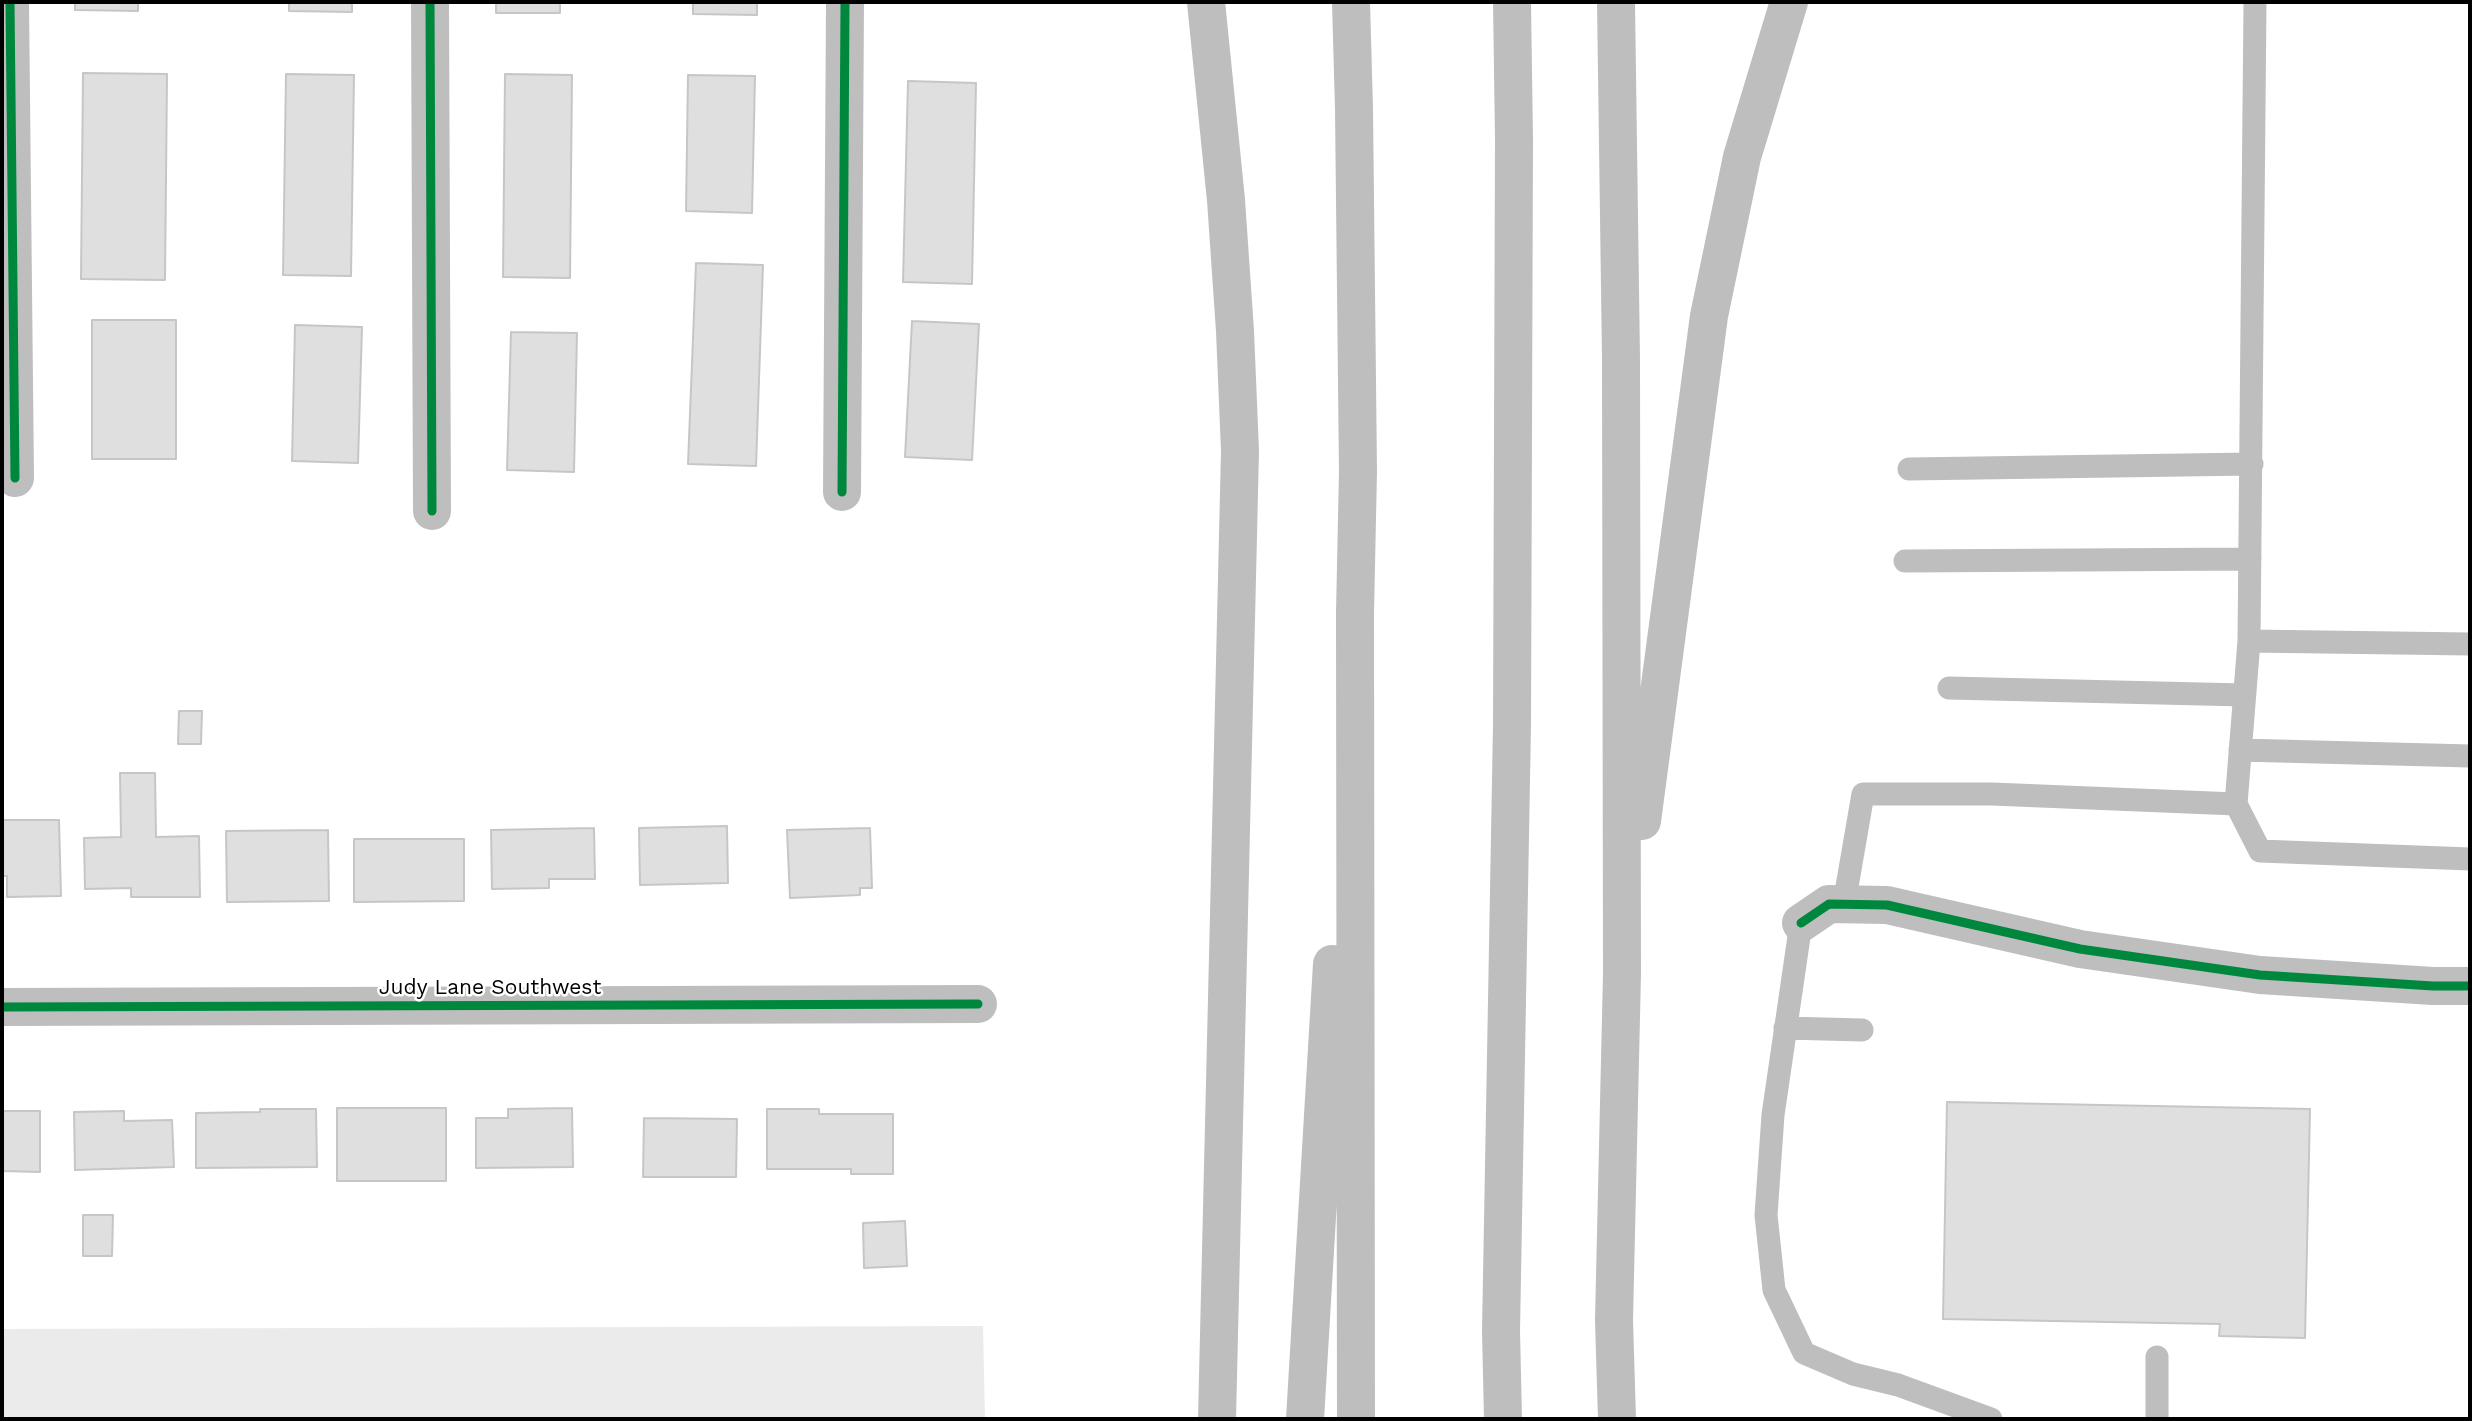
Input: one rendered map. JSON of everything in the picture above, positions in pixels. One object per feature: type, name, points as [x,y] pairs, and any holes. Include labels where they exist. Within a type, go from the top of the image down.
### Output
[{"type":"main road","points":[[10,2],[15,478]]},
{"type":"main road","points":[[430,2],[432,511]]},
{"type":"main road","points":[[842,492],[845,2]]},
{"type":"main road","points":[[1206,2],[1226,200],[1240,451],[1217,1419]]},
{"type":"main road","points":[[1351,2],[1357,457],[1356,1419]]},
{"type":"main road","points":[[1503,1419],[1502,1303],[1512,711],[1512,2]]},
{"type":"main road","points":[[1616,2],[1621,346],[1622,973],[1614,1320],[1618,1419]]},
{"type":"main road","points":[[1622,973],[1709,316],[1742,157],[1788,2]]},
{"type":"main road","points":[[1305,1419],[1355,613]]},
{"type":"main road","points":[[1801,923],[1829,904],[1887,905],[2080,949],[2260,975],[2470,986]]},
{"type":"main road","name":"Judy Lane Southwest","points":[[2,1007],[978,1004]]},
{"type":"lane","points":[[2255,2],[2249,641],[2236,804],[2260,851],[2470,859]]},
{"type":"lane","points":[[1909,469],[2252,464]]},
{"type":"lane","points":[[1905,561],[2250,559]]},
{"type":"lane","points":[[2249,641],[2470,644]]},
{"type":"lane","points":[[1949,688],[2244,695]]},
{"type":"lane","points":[[2240,750],[2470,756]]},
{"type":"lane","points":[[1844,904],[1863,793],[1992,793],[2236,804]]},
{"type":"lane","points":[[1801,923],[1773,1115],[1766,1215],[1774,1290],[1804,1353],[1853,1374],[1898,1385],[1992,1419]]},
{"type":"lane","points":[[1785,1028],[1862,1030]]},
{"type":"lane","points":[[2157,1357],[2157,1419]]},
{"type":"shaded area","points":[[983,1326],[985,1419],[2,1419],[2,1329]]},
{"type":"building","points":[[75,2],[138,2],[138,11],[75,10]]},
{"type":"building","points":[[289,2],[352,2],[352,12],[289,11]]},
{"type":"building","points":[[496,2],[560,2],[560,13],[496,13]]},
{"type":"building","points":[[693,2],[757,2],[757,15],[693,14]]},
{"type":"building","points":[[83,73],[167,74],[165,280],[81,279]]},
{"type":"building","points":[[286,74],[354,75],[351,276],[283,275]]},
{"type":"building","points":[[505,74],[572,75],[570,278],[503,277]]},
{"type":"building","points":[[688,75],[755,76],[752,213],[686,211]]},
{"type":"building","points":[[908,81],[976,83],[972,284],[903,282]]},
{"type":"building","points":[[696,263],[763,265],[756,466],[688,464]]},
{"type":"building","points":[[92,320],[176,320],[176,459],[92,459]]},
{"type":"building","points":[[912,321],[979,324],[972,460],[905,457]]},
{"type":"building","points":[[295,325],[362,327],[358,463],[292,461]]},
{"type":"building","points":[[511,332],[577,333],[574,472],[507,470]]},
{"type":"building","points":[[179,711],[202,711],[201,744],[178,744]]},
{"type":"building","points":[[120,773],[155,773],[156,837],[199,836],[200,897],[131,897],[131,888],[85,889],[84,838],[121,837]]},
{"type":"building","points":[[2,820],[59,820],[61,896],[7,897],[7,876],[2,876]]},
{"type":"building","points":[[727,826],[728,883],[640,885],[639,828]]},
{"type":"building","points":[[594,828],[595,879],[549,879],[549,888],[492,889],[491,830]]},
{"type":"building","points":[[870,828],[872,888],[860,888],[860,895],[790,898],[787,830]]},
{"type":"building","points":[[328,830],[329,901],[227,902],[226,831]]},
{"type":"building","points":[[354,839],[464,839],[464,901],[354,902]]},
{"type":"building","points":[[1947,1102],[2310,1109],[2305,1338],[2219,1336],[2220,1324],[1943,1319]]},
{"type":"building","points":[[337,1108],[446,1108],[446,1181],[337,1181]]},
{"type":"building","points":[[572,1108],[573,1167],[476,1168],[476,1118],[508,1118],[508,1109]]},
{"type":"building","points":[[260,1109],[316,1109],[317,1167],[196,1168],[196,1113],[260,1112]]},
{"type":"building","points":[[767,1109],[819,1109],[819,1114],[893,1114],[893,1174],[851,1174],[851,1169],[767,1169]]},
{"type":"building","points":[[2,1111],[40,1111],[40,1172],[2,1171]]},
{"type":"building","points":[[124,1111],[124,1121],[172,1120],[174,1167],[75,1170],[74,1112]]},
{"type":"building","points":[[644,1118],[737,1119],[736,1177],[643,1177]]},
{"type":"building","points":[[83,1215],[113,1215],[112,1256],[83,1256]]},
{"type":"building","points":[[905,1221],[907,1266],[864,1268],[863,1223]]},
{"type":"cycle path","points":[[10,2],[15,478]]},
{"type":"cycle path","points":[[430,2],[432,511]]},
{"type":"cycle path","points":[[842,492],[845,2]]},
{"type":"cycle path","points":[[1801,923],[1829,904],[1887,905],[2080,949],[2260,975],[2470,986]]},
{"type":"cycle path","points":[[2,1007],[978,1004]]}]
